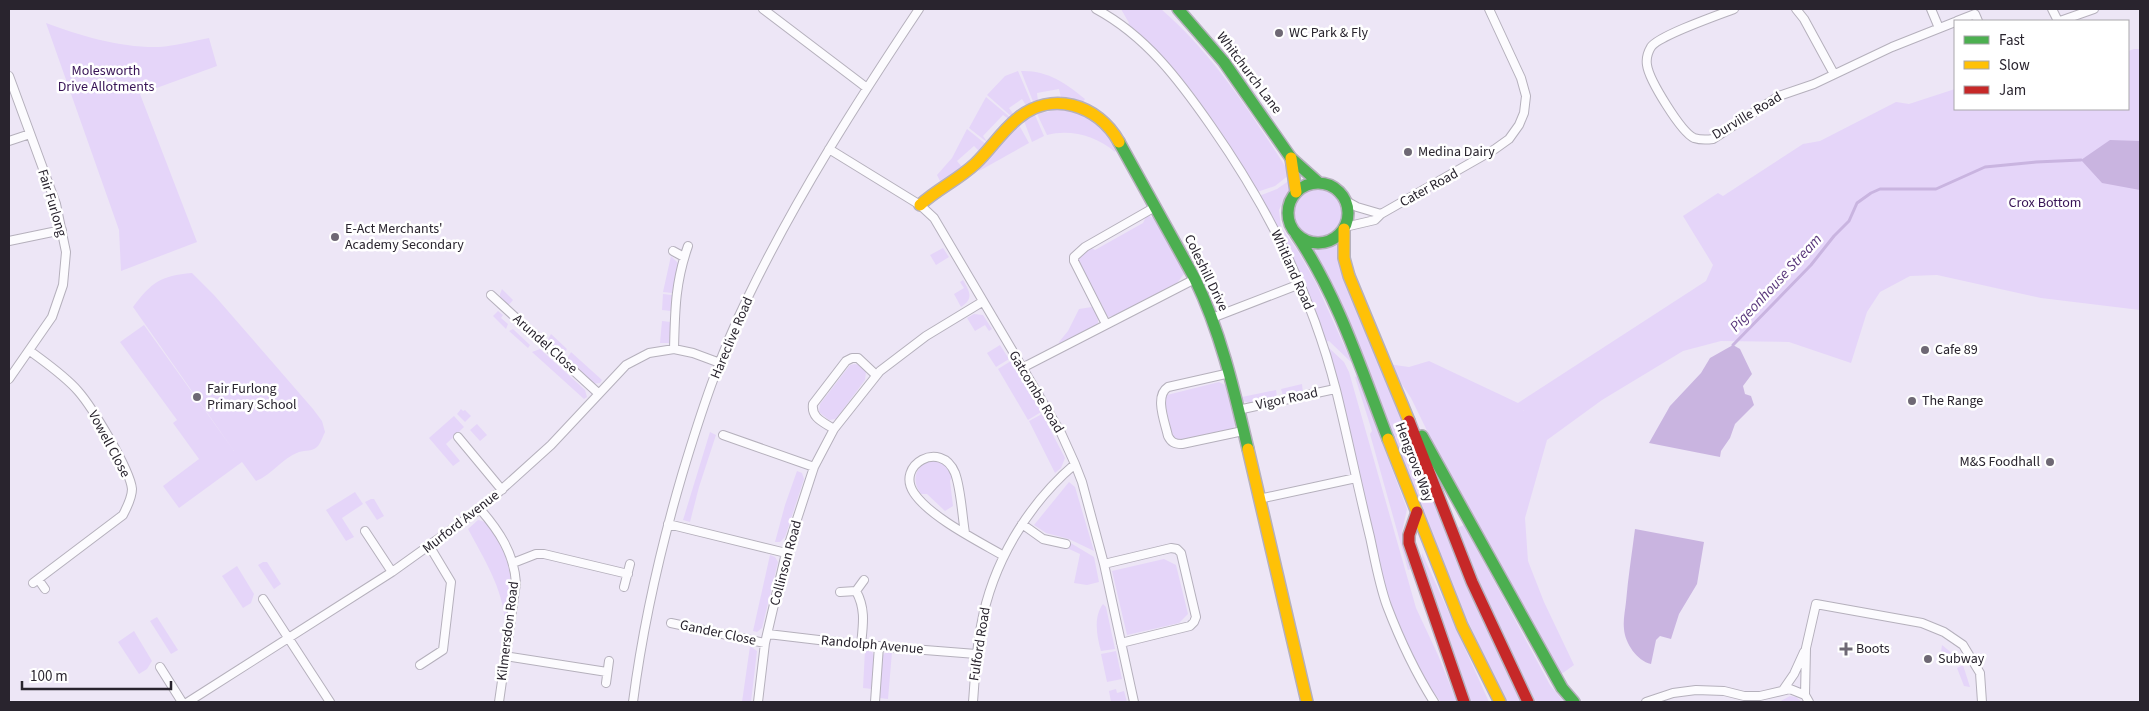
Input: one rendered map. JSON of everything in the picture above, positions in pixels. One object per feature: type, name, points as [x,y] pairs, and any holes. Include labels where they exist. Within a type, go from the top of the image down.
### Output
[{"type":"main road","name":"Whitchurch Lane","points":[[1178,9],[1191,22],[1243,88],[1291,158],[1319,183]]},
{"type":"main road","name":"Coleshill Drive","points":[[920,206],[933,194],[964,173],[1016,120],[1027,112],[1052,103],[1066,103],[1085,108],[1107,123],[1195,279],[1212,318],[1230,373],[1307,702]]},
{"type":"main road","name":"Whitchurch Lane","points":[[1291,158],[1296,192]]},
{"type":"main road","points":[[1319,183],[1333,187],[1346,201],[1348,219],[1345,228],[1332,240],[1323,243],[1313,243],[1296,234],[1289,222],[1288,210],[1290,201],[1296,192],[1310,184],[1319,183]]},
{"type":"main road","name":"Hengrove Way","points":[[1345,228],[1344,258],[1349,276],[1472,582],[1528,702]]},
{"type":"main road","name":"Hengrove Way","points":[[1296,234],[1311,256],[1333,298],[1462,626],[1500,702]]},
{"type":"main road","points":[[1395,387],[1562,688],[1574,702]]},
{"type":"main road","points":[[1417,512],[1409,534],[1409,543],[1464,702]]},
{"type":"street","points":[[763,9],[867,88]]},
{"type":"street","name":"Hareclive Road","points":[[633,702],[648,603],[668,524],[694,433],[720,363],[747,298],[792,210],[828,149],[919,9]]},
{"type":"street","name":"Whitland Road","points":[[1096,9],[1123,25],[1150,48],[1196,104],[1236,162],[1275,230],[1300,284],[1323,346],[1382,588],[1410,660],[1434,702]]},
{"type":"street","name":"Cater Road","points":[[1345,228],[1375,220],[1380,214],[1495,150],[1509,140],[1519,125],[1524,112],[1524,90],[1521,78],[1489,9]]},
{"type":"street","name":"Durville Road","points":[[1734,9],[1655,42],[1647,56],[1647,66],[1651,78],[1684,131],[1693,138],[1713,139],[1779,96],[1814,84],[1954,23]]},
{"type":"street","points":[[1796,9],[1804,19],[1834,74]]},
{"type":"street","points":[[1931,9],[1939,28]]},
{"type":"street","points":[[2052,9],[2058,20]]},
{"type":"street","points":[[2062,20],[2094,9]]},
{"type":"street","name":"Durville Road","points":[[1961,20],[1975,14],[1978,20]]},
{"type":"street","name":"Fair Furlong","points":[[9,76],[56,204],[66,252],[62,285],[52,317],[9,379]]},
{"type":"street","points":[[9,141],[30,134]]},
{"type":"street","name":"Gatcombe Road","points":[[828,149],[920,206],[934,218],[1061,433],[1082,482],[1104,564],[1134,702]]},
{"type":"street","points":[[1346,201],[1363,210],[1380,214]]},
{"type":"street","points":[[1106,324],[1074,261],[1074,257],[1084,247],[1155,207]]},
{"type":"street","points":[[9,241],[62,230]]},
{"type":"street","points":[[674,350],[676,297],[680,270],[688,246]]},
{"type":"street","points":[[673,251],[684,256]]},
{"type":"street","points":[[1022,368],[1195,279]]},
{"type":"street","points":[[1212,318],[1300,284]]},
{"type":"street","name":"Arundel Close","points":[[491,295],[598,393]]},
{"type":"street","name":"Collinson Road","points":[[758,702],[766,643],[786,553],[814,467],[834,429],[876,375],[926,336],[982,302]]},
{"type":"street","name":"Murford Avenue","points":[[188,702],[430,547],[480,509],[550,445],[626,365],[650,353],[674,350],[693,353],[720,363]]},
{"type":"street","name":"Vowell Close","points":[[30,351],[78,390],[96,417],[120,461],[132,490],[129,505],[123,515],[35,581],[45,589]]},
{"type":"street","points":[[834,429],[815,416],[812,411],[813,404],[818,396],[846,361],[852,358],[858,358],[876,375]]},
{"type":"street","points":[[1230,373],[1164,389],[1160,396],[1168,436],[1170,441],[1182,444],[1243,430]]},
{"type":"street","name":"Vigor Road","points":[[1238,410],[1335,389]]},
{"type":"street","points":[[723,435],[814,467]]},
{"type":"street","points":[[458,437],[502,490]]},
{"type":"street","points":[[965,533],[955,474],[950,464],[940,457],[922,458],[914,465],[910,473],[910,484],[914,493],[948,522],[965,533],[1004,556]]},
{"type":"street","name":"Fulford Road","points":[[973,702],[976,654],[988,595],[1004,556],[1022,524],[1056,480],[1075,464]]},
{"type":"street","points":[[1259,499],[1356,478]]},
{"type":"street","name":"Kilmersdon Road","points":[[480,509],[498,531],[513,563],[516,583],[499,702]]},
{"type":"street","points":[[668,524],[786,553]]},
{"type":"street","points":[[1022,524],[1043,539],[1066,544]]},
{"type":"street","points":[[365,531],[392,572]]},
{"type":"street","points":[[420,665],[444,650],[451,582],[430,547]]},
{"type":"street","points":[[1104,564],[1171,548],[1177,549],[1182,554],[1196,617],[1190,626],[1120,643]]},
{"type":"street","points":[[513,563],[536,554],[544,554],[628,574]]},
{"type":"street","points":[[624,587],[630,564]]},
{"type":"street","points":[[856,591],[864,580]]},
{"type":"street","points":[[840,592],[856,591]]},
{"type":"street","points":[[856,591],[862,601],[864,613],[861,645]]},
{"type":"street","points":[[263,599],[330,702]]},
{"type":"street","points":[[1770,702],[1794,674],[1806,648],[1816,604],[1922,623],[1950,635],[1963,645],[1980,672],[1982,702]]},
{"type":"street","name":"Gander Close","points":[[671,623],[766,643]]},
{"type":"street","name":"Randolph Avenue","points":[[768,634],[861,645],[976,654]]},
{"type":"street","points":[[875,702],[879,646]]},
{"type":"street","points":[[1806,648],[1807,699]]},
{"type":"street","points":[[505,656],[607,672]]},
{"type":"street","points":[[606,683],[609,661]]},
{"type":"street","points":[[160,667],[182,702]]},
{"type":"street","points":[[1744,696],[1790,689],[1807,699]]},
{"type":"street","points":[[1646,702],[1673,693],[1696,690],[1724,691],[1744,696],[1754,702]]},
{"type":"green space","points":[[1121,9],[1161,9],[1179,26],[1197,44],[1229,83],[1285,166],[1289,175],[1275,186],[1257,192],[1230,146],[1200,102],[1166,61],[1128,24]]},
{"type":"green space","name":"Molesworth Drive Allotments","points":[[46,23],[87,37],[131,46],[159,47],[209,38],[217,66],[140,94],[197,242],[121,271],[119,230]]},
{"type":"green space","name":"Crox Bottom","points":[[2140,49],[2140,310],[2041,298],[1937,275],[1910,276],[1880,292],[1867,312],[1851,363],[1789,342],[1721,341],[1683,351],[1602,400],[1547,440],[1525,518],[1528,561],[1544,602],[1574,665],[1560,675],[1437,451],[1411,398],[1388,364],[1409,367],[1429,361],[1518,403],[1706,281],[1713,265],[1683,216],[1718,193],[1723,196],[1803,144],[1820,141],[1896,102],[1909,104],[1954,89],[1954,110],[2129,110],[2129,51]]},
{"type":"green space","points":[[1018,71],[1032,104],[1027,107],[1022,99],[1009,108],[1014,115],[1012,117],[987,95],[1005,76]]},
{"type":"green space","points":[[1021,71],[1048,75],[1071,88],[1085,99],[1082,103],[1061,98],[1059,89],[1037,93],[1038,102],[1034,104]]},
{"type":"green space","points":[[986,97],[1011,118],[1010,120],[1003,115],[983,136],[988,143],[969,128]]},
{"type":"green space","points":[[1060,109],[1070,110],[1094,121],[1112,140],[1117,148],[1115,152],[1108,146],[1083,135],[1056,133],[1047,135],[1037,114]]},
{"type":"green space","points":[[1035,115],[1044,136],[1032,142],[1024,121]]},
{"type":"green space","points":[[1019,125],[1029,143],[979,171],[978,169]]},
{"type":"green space","points":[[967,129],[987,145],[980,152],[974,146],[957,161],[963,168],[941,183],[937,175],[952,158]]},
{"type":"green space","points":[[1290,180],[1290,188],[1279,210],[1281,227],[1298,251],[1316,283],[1352,363],[1329,341],[1325,342],[1259,196],[1277,189]]},
{"type":"green space","points":[[1313,189],[1323,189],[1332,193],[1338,199],[1341,204],[1341,222],[1332,233],[1323,237],[1313,237],[1304,233],[1298,227],[1294,218],[1294,208],[1298,199],[1304,193]]},
{"type":"green space","points":[[1147,215],[1156,219],[1184,267],[1184,274],[1177,283],[1108,317],[1101,310],[1103,307],[1079,263],[1079,256],[1090,247],[1095,250],[1143,223]]},
{"type":"green space","points":[[1342,241],[1378,359],[1479,614],[1522,702],[1506,702],[1457,598],[1313,249],[1328,247]]},
{"type":"green space","points":[[943,248],[949,257],[936,265],[930,255]]},
{"type":"green space","points":[[671,256],[678,263],[672,293],[663,292]]},
{"type":"green space","points":[[192,273],[214,295],[313,409],[322,421],[325,432],[316,448],[299,452],[287,458],[267,475],[256,481],[242,462],[179,508],[163,486],[199,459],[173,423],[177,420],[120,342],[144,325],[234,451],[133,307],[152,286],[164,278]]},
{"type":"green space","points":[[963,280],[970,295],[968,301],[961,307],[954,294],[964,288],[960,282]]},
{"type":"green space","points":[[502,289],[513,300],[507,307],[500,301]]},
{"type":"green space","points":[[663,294],[672,295],[671,311],[662,310]]},
{"type":"green space","points":[[1092,307],[1098,317],[1098,323],[1094,327],[1060,344],[1059,342],[1068,331],[1079,309]]},
{"type":"green space","points":[[498,311],[503,315],[501,318],[508,324],[506,329],[493,316]]},
{"type":"green space","points":[[974,314],[983,315],[992,329],[989,331],[985,325],[975,331],[967,318]]},
{"type":"green space","points":[[662,321],[671,322],[669,343],[660,343]]},
{"type":"green space","points":[[513,329],[530,345],[528,348],[509,331]]},
{"type":"green space","points":[[551,334],[567,349],[563,354],[559,355],[546,343]]},
{"type":"green space","points":[[1000,345],[1009,359],[996,367],[987,353]]},
{"type":"green space","points":[[1329,348],[1344,362],[1349,372],[1416,608],[1457,702],[1441,702],[1433,691],[1411,655],[1389,603],[1337,379],[1327,349]]},
{"type":"green space","points":[[540,349],[585,390],[587,397],[584,399],[532,352]]},
{"type":"green space","points":[[571,352],[602,380],[600,383],[591,384],[566,361]]},
{"type":"green space","points":[[1011,361],[1041,412],[1028,420],[998,369]]},
{"type":"green space","points":[[850,365],[860,365],[866,372],[865,380],[836,419],[829,420],[819,412],[820,404]]},
{"type":"green space","points":[[1357,376],[1407,509],[1402,532],[1411,569],[1408,570],[1370,434],[1372,431],[1355,377]]},
{"type":"green space","points":[[1219,382],[1225,385],[1235,425],[1233,429],[1181,442],[1173,439],[1164,398],[1167,395]]},
{"type":"green space","points":[[1302,384],[1303,393],[1283,396],[1281,389]]},
{"type":"green space","points":[[1276,390],[1276,399],[1253,404],[1243,401],[1242,397]]},
{"type":"green space","points":[[461,409],[471,416],[465,422],[457,414]]},
{"type":"green space","points":[[1042,414],[1065,458],[1061,468],[1055,473],[1029,421]]},
{"type":"green space","points":[[454,416],[464,427],[446,444],[460,461],[453,466],[429,438]]},
{"type":"green space","points":[[477,424],[487,435],[480,441],[470,430]]},
{"type":"green space","points":[[710,432],[716,435],[690,522],[683,520]]},
{"type":"green space","points":[[934,460],[946,465],[952,477],[950,481],[953,506],[945,511],[927,494],[921,494],[916,483],[919,468]]},
{"type":"green space","points":[[797,471],[802,473],[804,479],[785,537],[780,542],[775,542],[785,505]]},
{"type":"green space","points":[[1069,482],[1075,487],[1094,551],[1069,539],[1046,533],[1034,525]]},
{"type":"green space","points":[[355,492],[363,504],[342,518],[354,537],[346,541],[326,510]]},
{"type":"green space","points":[[374,499],[384,516],[377,520],[365,502]]},
{"type":"green space","points":[[478,520],[485,522],[492,528],[507,560],[511,589],[507,623],[505,623],[497,586],[468,529]]},
{"type":"green space","points":[[1464,525],[1550,685],[1564,702],[1536,702],[1493,617],[1457,528]]},
{"type":"green space","points":[[1069,542],[1094,557],[1099,582],[1087,585],[1074,583],[1080,554],[1067,548]]},
{"type":"green space","points":[[1422,553],[1489,702],[1470,702],[1421,564]]},
{"type":"green space","points":[[770,555],[775,557],[778,562],[762,628],[757,632],[753,631]]},
{"type":"green space","points":[[1164,559],[1176,565],[1188,614],[1179,623],[1127,635],[1112,571]]},
{"type":"green space","points":[[267,562],[281,584],[274,589],[258,565]]},
{"type":"green space","points":[[237,566],[254,594],[251,603],[243,608],[222,576]]},
{"type":"green space","points":[[1103,604],[1106,607],[1115,649],[1101,651],[1097,633],[1097,621]]},
{"type":"green space","points":[[157,617],[178,650],[171,654],[150,621]]},
{"type":"green space","points":[[134,631],[152,661],[147,669],[139,674],[118,642]]},
{"type":"green space","points":[[1942,645],[1959,659],[1953,663],[1941,652]]},
{"type":"green space","points":[[750,646],[757,651],[751,702],[742,702]]},
{"type":"green space","points":[[865,650],[872,651],[874,657],[872,689],[863,688]]},
{"type":"green space","points":[[1116,651],[1122,679],[1107,682],[1101,654]]},
{"type":"green space","points":[[886,652],[892,652],[888,699],[879,698],[883,655]]},
{"type":"green space","points":[[1963,665],[1970,687],[1964,686],[1957,668]]},
{"type":"green space","points":[[1116,689],[1117,693],[1124,691],[1127,702],[1111,702],[1109,691]]},
{"type":"green space","points":[[1790,696],[1796,697],[1802,702],[1779,702]]},
{"type":"shaded area","points":[[2110,140],[2140,141],[2140,190],[2102,183],[2081,160]]},
{"type":"shaded area","points":[[1733,345],[1740,349],[1752,374],[1743,386],[1745,394],[1751,396],[1754,405],[1735,424],[1730,438],[1721,451],[1720,457],[1649,443],[1670,406],[1701,373],[1710,358]]},
{"type":"shaded area","points":[[1635,529],[1704,542],[1697,584],[1679,614],[1671,639],[1660,636],[1656,640],[1651,664],[1641,659],[1633,651],[1624,629]]},
{"type":"waterway","name":"Pigeonhouse Stream","points":[[1733,345],[1811,265],[1834,236],[1849,221],[1857,203],[1871,193],[1880,189],[1936,189],[1985,167],[2081,160]]},
{"type":"traffic: fast","points":[[1178,9],[1224,62],[1291,158],[1319,183]]},
{"type":"traffic: fast","points":[[1119,142],[1195,279],[1204,299],[1220,341],[1248,449]]},
{"type":"traffic: fast","points":[[1312,183],[1324,183],[1335,188],[1343,196],[1348,207],[1348,213],[1346,225],[1335,238],[1324,243],[1312,243],[1301,238],[1293,230],[1288,219],[1288,207],[1293,196],[1301,188],[1312,183]]},
{"type":"traffic: fast","points":[[1296,234],[1324,282],[1348,334],[1388,439]]},
{"type":"traffic: fast","points":[[1422,436],[1562,688],[1574,702]]},
{"type":"traffic: slow","points":[[920,205],[975,164],[1017,119],[1030,110],[1044,105],[1073,105],[1086,110],[1099,118],[1119,142]]},
{"type":"traffic: slow","points":[[1291,158],[1296,192]]},
{"type":"traffic: slow","points":[[1344,229],[1344,258],[1349,276],[1409,421]]},
{"type":"traffic: slow","points":[[1388,439],[1462,626],[1500,702]]},
{"type":"traffic: slow","points":[[1248,449],[1307,702]]},
{"type":"traffic: jam","points":[[1409,421],[1472,582],[1528,702]]},
{"type":"traffic: jam","points":[[1417,512],[1409,535],[1409,543],[1464,702]]},
{"type":"place","name":"WC Park & Fly","points":[[1279,33]]},
{"type":"place","name":"Medina Dairy","points":[[1408,152]]},
{"type":"place","name":"E-Act Merchants' Academy Secondary","points":[[335,237]]},
{"type":"place","name":"Cafe 89","points":[[1925,350]]},
{"type":"place","name":"Fair Furlong Primary School","points":[[197,397]]},
{"type":"place","name":"The Range","points":[[1912,401]]},
{"type":"place","name":"M&S Foodhall","points":[[2050,462]]},
{"type":"place","name":"Boots","points":[[1846,649]]},
{"type":"place","name":"Subway","points":[[1928,659]]}]
